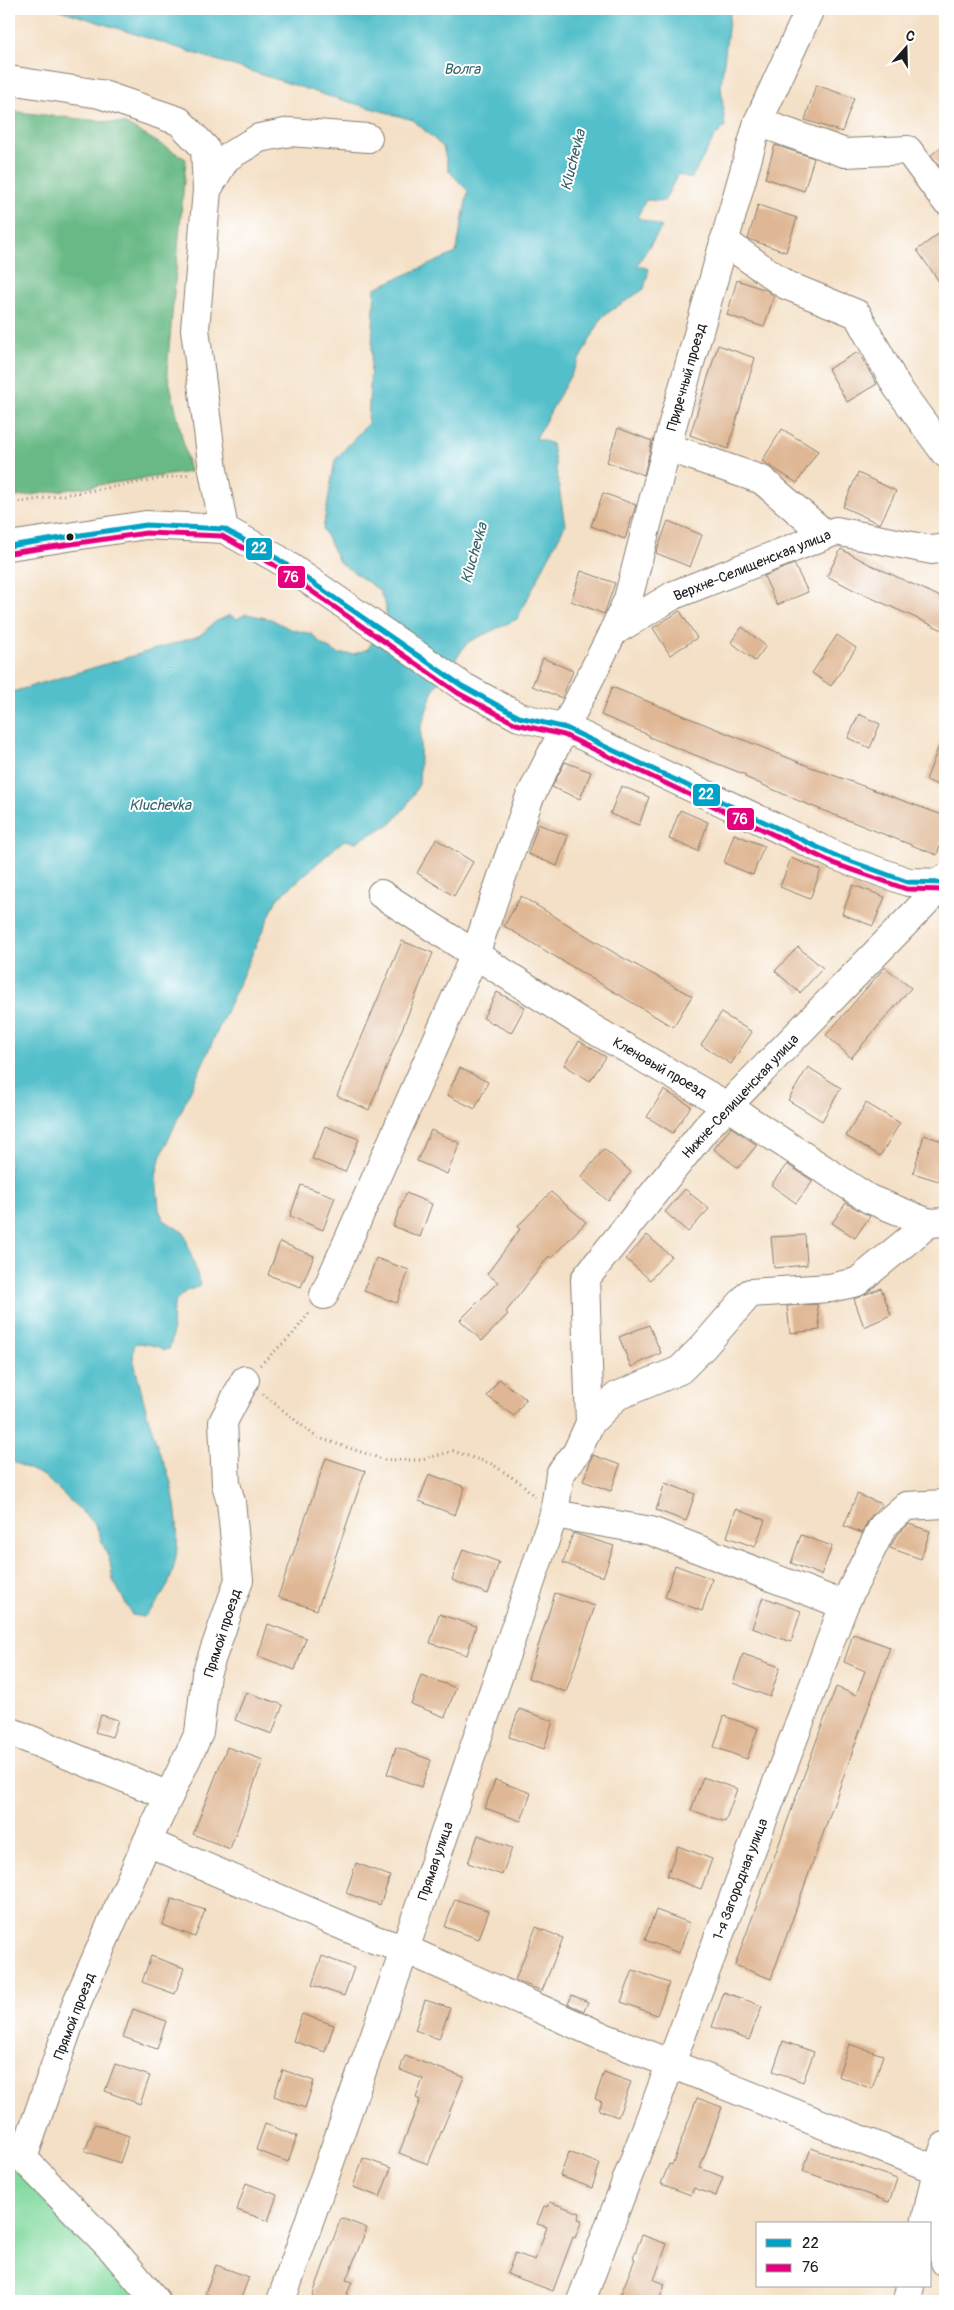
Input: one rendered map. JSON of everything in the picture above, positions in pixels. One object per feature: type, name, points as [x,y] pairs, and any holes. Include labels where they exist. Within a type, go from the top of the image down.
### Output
[{"type":"street","name":"Приречный проезд","points":[[613,632],[628,599],[667,446],[758,122],[810,9]]},
{"type":"street","points":[[9,80],[100,94],[179,121],[205,148],[207,190],[196,329],[213,470],[224,529]]},
{"type":"street","points":[[758,122],[845,153],[908,150],[945,200]]},
{"type":"street","points":[[207,190],[226,158],[259,138],[290,132],[368,138]]},
{"type":"street","points":[[724,240],[786,285],[857,314],[897,386],[945,453]]},
{"type":"street","points":[[667,446],[762,480],[826,535]]},
{"type":"street","points":[[9,546],[146,525],[224,529],[278,559],[462,686],[519,717],[566,728],[836,856],[908,882],[945,881]]},
{"type":"street","name":"Верхне-Селищенская улица","points":[[613,632],[674,595],[836,531],[932,550],[945,548]]},
{"type":"street","points":[[324,1295],[475,954],[529,798],[613,632]]},
{"type":"street","name":"Нижне-Селищенская улица","points":[[590,1423],[585,1279],[707,1128],[945,881]]},
{"type":"street","name":"Кленовый проезд","points":[[381,894],[579,1021],[728,1106],[870,1199],[940,1230]]},
{"type":"street","points":[[590,1423],[617,1396],[680,1370],[704,1347],[750,1293],[830,1288],[857,1282],[940,1230]]},
{"type":"street","name":"Прямой проезд","points":[[16,2151],[77,2002],[147,1842],[199,1733],[206,1674],[239,1580],[231,1502],[226,1484],[224,1422],[245,1380]]},
{"type":"street","name":"Прямая улица","points":[[281,2301],[405,1949],[554,1514],[560,1474],[577,1452],[590,1423]]},
{"type":"street","name":"1-я Загородная улица","points":[[581,2301],[844,1605],[883,1526],[906,1506],[945,1504]]},
{"type":"street","points":[[554,1514],[651,1531],[844,1605]]},
{"type":"street","points":[[9,1731],[169,1796]]},
{"type":"street","points":[[147,1842],[350,1929],[405,1949],[670,2065],[941,2158],[928,2213]]},
{"type":"street","points":[[16,2151],[113,2250],[156,2301]]},
{"type":"street","points":[[932,2225],[945,2262]]},
{"type":"street","points":[[907,2301],[910,2288]]},
{"type":"path","points":[[9,504],[213,470]]},
{"type":"path","points":[[324,1295],[292,1335],[245,1380],[316,1437],[385,1460],[422,1460],[453,1451],[492,1464],[522,1484],[554,1514]]},
{"type":"green space","points":[[9,111],[126,124],[186,159],[167,371],[190,472],[9,498]]},
{"type":"green space","points":[[9,2163],[142,2301],[9,2301]]},
{"type":"water","name":"Kluchevka","points":[[57,9],[735,9],[730,13],[721,85],[725,127],[715,136],[691,179],[678,174],[664,201],[646,200],[637,217],[662,227],[637,265],[649,269],[644,289],[603,316],[536,438],[552,444],[565,525],[517,619],[468,642],[433,690],[421,728],[419,784],[407,805],[392,823],[356,842],[344,840],[277,899],[160,1158],[156,1176],[159,1210],[164,1220],[184,1233],[200,1283],[198,1287],[178,1298],[174,1306],[173,1332],[169,1349],[164,1350],[148,1344],[137,1343],[134,1346],[133,1358],[146,1409],[170,1479],[174,1497],[177,1534],[177,1552],[167,1586],[157,1602],[144,1617],[132,1615],[113,1580],[110,1562],[95,1524],[44,1476],[9,1460],[9,693],[199,636],[215,622],[230,615],[237,619],[246,614],[271,619],[290,629],[312,634],[321,644],[339,654],[354,654],[368,649],[386,618],[386,606],[379,590],[339,562],[323,529],[335,460],[368,423],[375,288],[456,253],[468,191],[449,171],[443,147],[413,120],[328,96]]},
{"type":"building","points":[[816,85],[854,98],[842,132],[805,120]]},
{"type":"building","points":[[945,144],[945,174],[931,155]]},
{"type":"building","points":[[775,145],[814,158],[804,191],[765,178]]},
{"type":"building","points":[[758,205],[797,218],[786,252],[748,239]]},
{"type":"building","points":[[945,229],[945,290],[917,250]]},
{"type":"building","points":[[737,280],[766,290],[774,296],[764,327],[727,315]]},
{"type":"building","points":[[718,345],[755,358],[728,449],[690,435]]},
{"type":"building","points":[[858,352],[877,384],[847,402],[828,369]]},
{"type":"building","points":[[618,428],[652,441],[644,475],[607,462]]},
{"type":"building","points":[[782,429],[818,451],[797,483],[762,461]]},
{"type":"building","points":[[858,473],[896,491],[880,524],[843,507]]},
{"type":"building","points":[[603,493],[636,505],[625,539],[591,526]]},
{"type":"building","points":[[668,521],[702,535],[690,567],[656,553]]},
{"type":"building","points":[[841,549],[945,599],[945,631],[827,576]]},
{"type":"building","points":[[794,564],[808,592],[777,605],[764,576]]},
{"type":"building","points":[[581,571],[615,583],[604,614],[571,601]]},
{"type":"building","points":[[680,611],[697,638],[670,655],[653,628]]},
{"type":"building","points":[[742,627],[766,646],[755,661],[731,642]]},
{"type":"building","points":[[837,635],[856,648],[831,686],[812,673]]},
{"type":"building","points":[[543,658],[573,671],[562,698],[532,686]]},
{"type":"building","points":[[612,687],[811,767],[945,816],[945,829],[937,855],[799,801],[745,777],[746,775],[649,737],[649,735],[601,715]]},
{"type":"building","points":[[859,714],[880,724],[870,748],[848,738]]},
{"type":"building","points":[[945,733],[945,788],[926,780]]},
{"type":"building","points":[[565,762],[591,772],[580,799],[552,787]]},
{"type":"building","points":[[621,786],[649,797],[639,825],[610,814]]},
{"type":"building","points":[[680,810],[708,822],[698,851],[669,839]]},
{"type":"building","points":[[538,824],[568,836],[557,866],[528,854]]},
{"type":"building","points":[[734,834],[764,846],[753,875],[724,863]]},
{"type":"building","points":[[436,839],[473,862],[454,896],[417,873]]},
{"type":"building","points":[[791,858],[821,870],[810,899],[780,887]]},
{"type":"building","points":[[853,885],[885,897],[873,926],[842,914]]},
{"type":"building","points":[[521,896],[618,955],[692,996],[673,1027],[504,926]]},
{"type":"building","points":[[402,941],[433,953],[369,1110],[337,1096]]},
{"type":"building","points":[[798,947],[823,968],[800,993],[775,971]]},
{"type":"building","points":[[885,967],[911,988],[851,1058],[826,1035]]},
{"type":"building","points":[[497,992],[525,1007],[511,1033],[483,1018]]},
{"type":"building","points":[[721,1013],[752,1032],[731,1064],[701,1045]]},
{"type":"building","points":[[579,1041],[606,1057],[590,1081],[564,1065]]},
{"type":"building","points":[[808,1067],[841,1088],[822,1121],[788,1100]]},
{"type":"building","points":[[460,1068],[488,1082],[475,1109],[447,1095]]},
{"type":"building","points":[[664,1090],[691,1106],[673,1133],[647,1117]]},
{"type":"building","points":[[866,1103],[900,1123],[880,1156],[846,1136]]},
{"type":"building","points":[[325,1126],[359,1139],[345,1172],[312,1159]]},
{"type":"building","points":[[731,1127],[757,1145],[738,1168],[714,1149]]},
{"type":"building","points":[[431,1130],[460,1143],[447,1174],[417,1161]]},
{"type":"building","points":[[924,1135],[945,1142],[945,1183],[913,1173]]},
{"type":"building","points":[[604,1149],[631,1172],[608,1201],[581,1177]]},
{"type":"building","points":[[787,1164],[813,1181],[796,1203],[771,1185]]},
{"type":"building","points":[[301,1185],[335,1197],[323,1230],[290,1216]]},
{"type":"building","points":[[685,1189],[709,1209],[688,1232],[665,1212]]},
{"type":"building","points":[[551,1192],[586,1222],[551,1258],[549,1256],[506,1312],[508,1314],[482,1341],[460,1320],[498,1282],[487,1274],[520,1229],[517,1227]]},
{"type":"building","points":[[406,1193],[432,1204],[420,1237],[393,1226]]},
{"type":"building","points":[[846,1203],[870,1216],[855,1238],[832,1223]]},
{"type":"building","points":[[647,1235],[671,1256],[650,1280],[626,1259]]},
{"type":"building","points":[[805,1235],[807,1265],[774,1268],[771,1237]]},
{"type":"building","points":[[280,1242],[314,1256],[301,1287],[268,1275]]},
{"type":"building","points":[[376,1258],[409,1270],[397,1303],[364,1291]]},
{"type":"building","points":[[881,1288],[891,1315],[864,1327],[854,1299]]},
{"type":"building","points":[[817,1304],[820,1330],[790,1333],[787,1306]]},
{"type":"building","points":[[649,1325],[661,1353],[631,1367],[619,1337]]},
{"type":"building","points":[[499,1379],[526,1399],[514,1416],[487,1396]]},
{"type":"building","points":[[593,1455],[620,1465],[611,1491],[583,1481]]},
{"type":"building","points":[[326,1458],[365,1471],[317,1610],[278,1597]]},
{"type":"building","points":[[429,1474],[465,1487],[455,1515],[419,1501]]},
{"type":"building","points":[[665,1483],[695,1494],[686,1521],[656,1510]]},
{"type":"building","points":[[857,1494],[882,1504],[869,1519],[862,1533],[844,1526]]},
{"type":"building","points":[[736,1509],[765,1520],[755,1547],[727,1537]]},
{"type":"building","points":[[909,1524],[930,1531],[921,1559],[890,1548],[896,1536]]},
{"type":"building","points":[[573,1533],[614,1546],[603,1577],[563,1563]]},
{"type":"building","points":[[801,1535],[832,1546],[821,1575],[791,1563]]},
{"type":"building","points":[[463,1549],[499,1562],[488,1594],[452,1580]]},
{"type":"building","points":[[675,1565],[712,1579],[702,1611],[665,1597]]},
{"type":"building","points":[[555,1593],[595,1606],[566,1692],[528,1678]]},
{"type":"building","points":[[763,1597],[801,1611],[791,1642],[752,1628]]},
{"type":"building","points":[[439,1614],[476,1626],[467,1655],[430,1643]]},
{"type":"building","points":[[268,1624],[306,1638],[295,1670],[258,1656]]},
{"type":"building","points":[[853,1634],[890,1647],[771,1979],[735,1965],[836,1687],[856,1695],[865,1671],[844,1662]]},
{"type":"building","points":[[743,1654],[780,1667],[770,1697],[733,1683]]},
{"type":"building","points":[[421,1675],[456,1688],[445,1717],[411,1704]]},
{"type":"building","points":[[246,1692],[283,1705],[272,1734],[235,1720]]},
{"type":"building","points":[[519,1709],[553,1721],[544,1749],[509,1737]]},
{"type":"building","points":[[101,1715],[118,1720],[112,1737],[95,1732]]},
{"type":"building","points":[[724,1716],[758,1728],[747,1759],[714,1747]]},
{"type":"building","points":[[227,1747],[263,1760],[230,1849],[193,1834]]},
{"type":"building","points":[[396,1747],[431,1760],[421,1787],[387,1774]]},
{"type":"building","points":[[703,1777],[737,1789],[725,1822],[691,1810]]},
{"type":"building","points":[[495,1780],[531,1793],[521,1821],[485,1808]]},
{"type":"building","points":[[478,1835],[512,1848],[502,1875],[468,1863]]},
{"type":"building","points":[[678,1846],[712,1859],[701,1889],[667,1876]]},
{"type":"building","points":[[356,1863],[390,1876],[380,1905],[346,1893]]},
{"type":"building","points":[[172,1899],[205,1910],[195,1937],[163,1925]]},
{"type":"building","points":[[455,1899],[489,1911],[479,1939],[445,1927]]},
{"type":"building","points":[[656,1910],[690,1923],[679,1953],[645,1940]]},
{"type":"building","points":[[536,1927],[563,1938],[542,1991],[515,1980]]},
{"type":"building","points":[[151,1956],[184,1968],[175,1994],[142,1982]]},
{"type":"building","points":[[322,1956],[354,1968],[344,1996],[312,1985]]},
{"type":"building","points":[[633,1970],[669,1983],[657,2015],[621,2002]]},
{"type":"building","points":[[724,1992],[762,2006],[749,2040],[712,2027]]},
{"type":"building","points":[[572,1995],[588,2002],[584,2011],[568,2004]]},
{"type":"building","points":[[425,2000],[450,2008],[439,2039],[415,2030]]},
{"type":"building","points":[[133,2009],[166,2021],[157,2049],[123,2037]]},
{"type":"building","points":[[302,2014],[334,2025],[325,2052],[293,2041]]},
{"type":"building","points":[[783,2041],[814,2052],[803,2082],[773,2071]]},
{"type":"building","points":[[849,2044],[883,2055],[872,2089],[838,2076]]},
{"type":"building","points":[[405,2056],[464,2077],[428,2164],[399,2153],[420,2100],[416,2098],[423,2079],[400,2070]]},
{"type":"building","points":[[115,2064],[150,2076],[140,2104],[105,2091]]},
{"type":"building","points":[[283,2070],[314,2081],[305,2108],[274,2096]]},
{"type":"building","points":[[604,2072],[631,2082],[618,2117],[599,2110],[602,2102],[595,2099]]},
{"type":"building","points":[[697,2098],[722,2107],[700,2168],[723,2177],[716,2196],[694,2188],[691,2195],[661,2184],[669,2164],[672,2165]]},
{"type":"building","points":[[95,2124],[129,2136],[120,2163],[85,2151]]},
{"type":"building","points":[[265,2124],[297,2136],[288,2162],[256,2150]]},
{"type":"building","points":[[811,2148],[897,2179],[889,2202],[803,2171]]},
{"type":"building","points":[[569,2152],[600,2164],[592,2188],[560,2176]]},
{"type":"building","points":[[363,2158],[391,2168],[380,2197],[353,2187]]},
{"type":"building","points":[[246,2183],[277,2195],[268,2221],[237,2210]]},
{"type":"building","points":[[550,2202],[580,2213],[578,2219],[582,2220],[575,2238],[573,2237],[553,2291],[507,2274],[515,2253],[535,2260],[547,2227],[537,2224],[544,2206],[548,2207]]},
{"type":"building","points":[[341,2218],[367,2228],[346,2280],[352,2282],[344,2301],[322,2301],[312,2297]]},
{"type":"building","points":[[642,2235],[667,2244],[654,2280],[665,2284],[659,2301],[618,2301],[635,2259],[633,2258]]},
{"type":"building","points":[[216,2265],[249,2277],[240,2301],[227,2301],[205,2293]]},
{"type":"transit line","name":"22","points":[[9,546],[146,525],[224,529],[278,559],[462,686],[519,717],[566,728],[836,856],[908,882],[945,883]]},
{"type":"transit line","name":"76","points":[[10,553],[146,533],[222,536],[274,565],[458,693],[516,724],[564,735],[833,863],[906,889],[945,890]]},
{"type":"water label","name":"Волга","points":[[462,69]]}]
